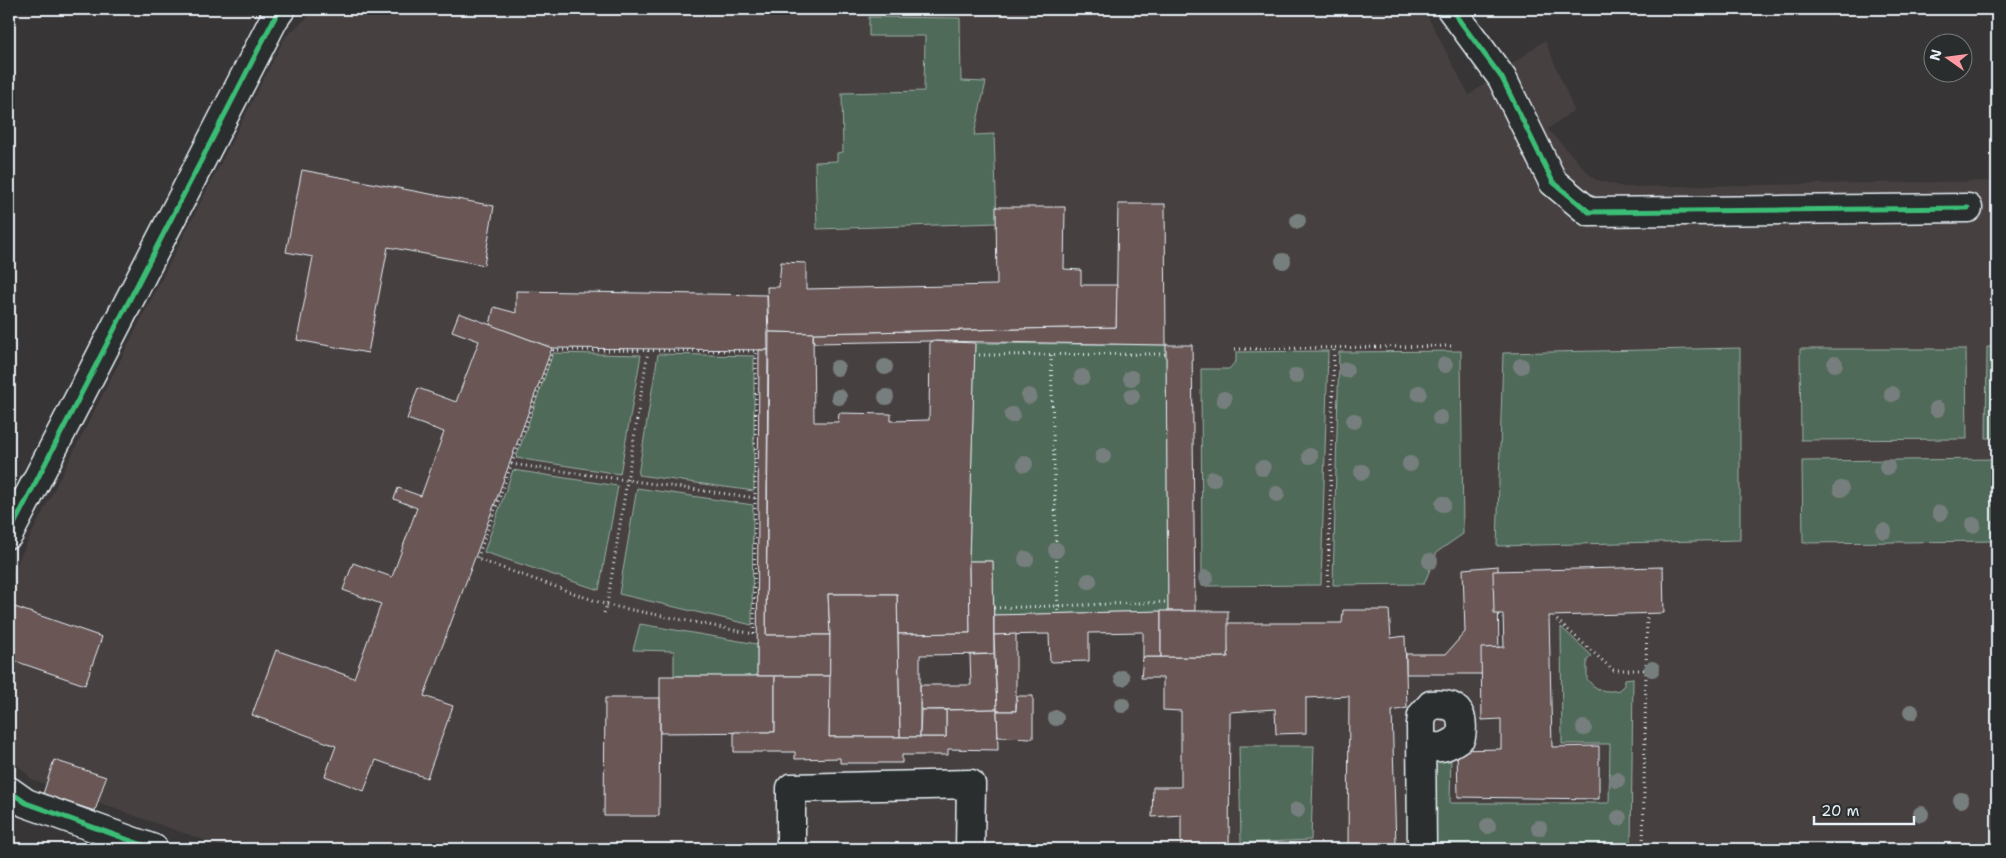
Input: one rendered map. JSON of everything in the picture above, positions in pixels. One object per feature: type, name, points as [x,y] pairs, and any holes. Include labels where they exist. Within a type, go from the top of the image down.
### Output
[{"type":"street","points":[[9,534],[269,28],[282,9]]},
{"type":"street","points":[[1451,9],[1502,78],[1553,182],[1589,212],[1968,208]]},
{"type":"street","points":[[1422,744],[1422,849]]},
{"type":"street","points":[[791,849],[791,788],[970,784],[970,849]]},
{"type":"street","points":[[9,791],[26,804],[154,849]]},
{"type":"path","points":[[1328,586],[1334,346]]},
{"type":"path","points":[[1235,349],[1334,346],[1454,346]]},
{"type":"path","points":[[553,350],[648,350],[756,351],[754,634],[607,605],[477,559],[553,350]]},
{"type":"path","points":[[604,613],[607,605],[648,350]]},
{"type":"path","points":[[1051,354],[1058,614]]},
{"type":"path","points":[[974,355],[1166,354]]},
{"type":"path","points":[[511,464],[756,498]]},
{"type":"path","points":[[994,608],[1168,602]]},
{"type":"path","points":[[1643,849],[1647,613]]},
{"type":"path","points":[[1557,620],[1613,670],[1646,670]]},
{"type":"shaded area","points":[[317,9],[1424,9],[1469,95],[1545,40],[1574,110],[1548,129],[1594,179],[1624,187],[1997,181],[1997,849],[229,849],[33,780],[9,757],[9,578],[285,37]]},
{"type":"green space","points":[[869,17],[960,18],[961,81],[986,82],[974,135],[994,134],[997,223],[817,229],[815,162],[837,161],[837,153],[843,152],[842,93],[924,91],[925,36],[869,36]]},
{"type":"green space","points":[[975,343],[1166,345],[1168,611],[994,615],[993,561],[969,561]]},
{"type":"green space","points":[[1987,347],[1997,347],[1997,438],[1986,438]]},
{"type":"green space","points":[[1740,348],[1740,540],[1497,546],[1503,353]]},
{"type":"green space","points":[[1800,349],[1966,349],[1967,439],[1801,440]]},
{"type":"green space","points":[[1328,351],[1321,585],[1202,586],[1201,369],[1229,369],[1236,361],[1236,352]]},
{"type":"green space","points":[[1461,351],[1463,534],[1437,552],[1424,584],[1333,585],[1339,352]]},
{"type":"green space","points":[[553,353],[641,355],[620,474],[516,458]]},
{"type":"green space","points":[[658,354],[754,356],[754,491],[638,475]]},
{"type":"green space","points":[[1997,459],[1997,541],[1803,543],[1802,461]]},
{"type":"green space","points":[[513,470],[618,486],[599,590],[484,552]]},
{"type":"green space","points":[[637,488],[753,505],[752,625],[619,594]]},
{"type":"green space","points":[[640,624],[757,644],[757,676],[674,676],[674,651],[633,650]]},
{"type":"green space","points":[[1561,627],[1592,656],[1587,660],[1587,679],[1593,686],[1605,691],[1619,690],[1624,685],[1625,679],[1633,678],[1631,849],[1555,849],[1542,843],[1530,845],[1525,849],[1431,849],[1434,754],[1451,753],[1450,803],[1609,803],[1610,744],[1562,744]]},
{"type":"green space","points":[[1239,746],[1314,746],[1311,840],[1241,843]]},
{"type":"building","points":[[302,170],[494,206],[484,265],[388,247],[368,353],[297,340],[313,257],[286,252]]},
{"type":"building","points":[[1118,204],[1165,204],[1166,345],[930,341],[814,343],[813,333],[1116,327]]},
{"type":"building","points":[[996,207],[1065,207],[1064,269],[1081,270],[1081,285],[1117,285],[1116,327],[813,333],[769,332],[767,287],[779,287],[781,262],[806,263],[806,289],[997,285]]},
{"type":"building","points":[[516,291],[767,295],[768,350],[552,348],[490,325],[494,307],[516,313]]},
{"type":"building","points":[[459,313],[552,348],[424,696],[453,706],[427,778],[376,760],[364,791],[325,776],[336,746],[252,715],[276,650],[354,678],[381,604],[343,590],[353,563],[392,577],[417,508],[394,499],[398,488],[421,496],[444,432],[407,419],[418,388],[456,402],[479,341],[452,331]]},
{"type":"building","points":[[769,332],[813,333],[814,422],[838,422],[839,413],[891,414],[891,421],[929,420],[930,341],[975,343],[969,561],[970,633],[898,634],[897,594],[828,594],[830,635],[766,635]]},
{"type":"building","points":[[1166,345],[1192,345],[1195,611],[1168,611]]},
{"type":"building","points":[[759,350],[768,350],[766,635],[830,635],[830,676],[757,676]]},
{"type":"building","points":[[969,561],[993,561],[994,654],[920,655],[920,737],[900,737],[898,634],[970,633]]},
{"type":"building","points":[[1498,566],[1499,674],[1406,674],[1406,654],[1446,654],[1465,632],[1463,569]]},
{"type":"building","points":[[1663,567],[1664,613],[1549,616],[1552,747],[1599,746],[1599,799],[1458,797],[1457,750],[1501,749],[1501,719],[1482,720],[1481,648],[1504,647],[1503,614],[1494,614],[1493,571]]},
{"type":"building","points":[[828,594],[897,594],[900,737],[829,737],[830,635]]},
{"type":"building","points":[[9,605],[102,637],[85,685],[9,659]]},
{"type":"building","points":[[1343,610],[1389,610],[1391,638],[1405,636],[1407,708],[1392,711],[1396,846],[1375,847],[1375,849],[1348,849],[1349,696],[1306,698],[1306,733],[1276,734],[1275,709],[1230,712],[1229,849],[1181,849],[1181,815],[1152,817],[1153,787],[1181,787],[1181,711],[1163,710],[1163,678],[1141,678],[1143,657],[1228,657],[1227,623],[1342,623]]},
{"type":"building","points":[[1161,611],[1161,657],[1143,657],[1143,632],[1089,633],[1089,661],[1050,662],[1049,634],[994,635],[994,615]]},
{"type":"building","points":[[1161,611],[1228,611],[1228,657],[1161,657]]},
{"type":"building","points":[[1016,634],[1016,711],[997,711],[994,635]]},
{"type":"building","points":[[994,654],[997,709],[921,710],[920,685],[971,685],[970,655]]},
{"type":"building","points":[[660,676],[775,676],[775,732],[660,733]]},
{"type":"building","points":[[775,676],[830,676],[829,737],[946,737],[946,710],[997,709],[998,750],[948,749],[948,755],[902,755],[902,763],[840,763],[840,758],[795,759],[795,752],[734,752],[734,732],[775,732]]},
{"type":"building","points":[[1017,696],[1033,696],[1033,738],[998,737],[997,711],[1016,711]]},
{"type":"building","points":[[605,698],[660,698],[659,816],[604,816]]},
{"type":"building","points":[[921,710],[946,710],[946,737],[920,737]]},
{"type":"building","points":[[54,760],[106,777],[95,811],[43,794]]},
{"type":"cycle path","points":[[9,534],[274,19],[281,9]]},
{"type":"cycle path","points":[[1451,9],[1502,78],[1553,182],[1589,212],[1968,208]]},
{"type":"cycle path","points":[[9,791],[26,803],[154,849]]}]
